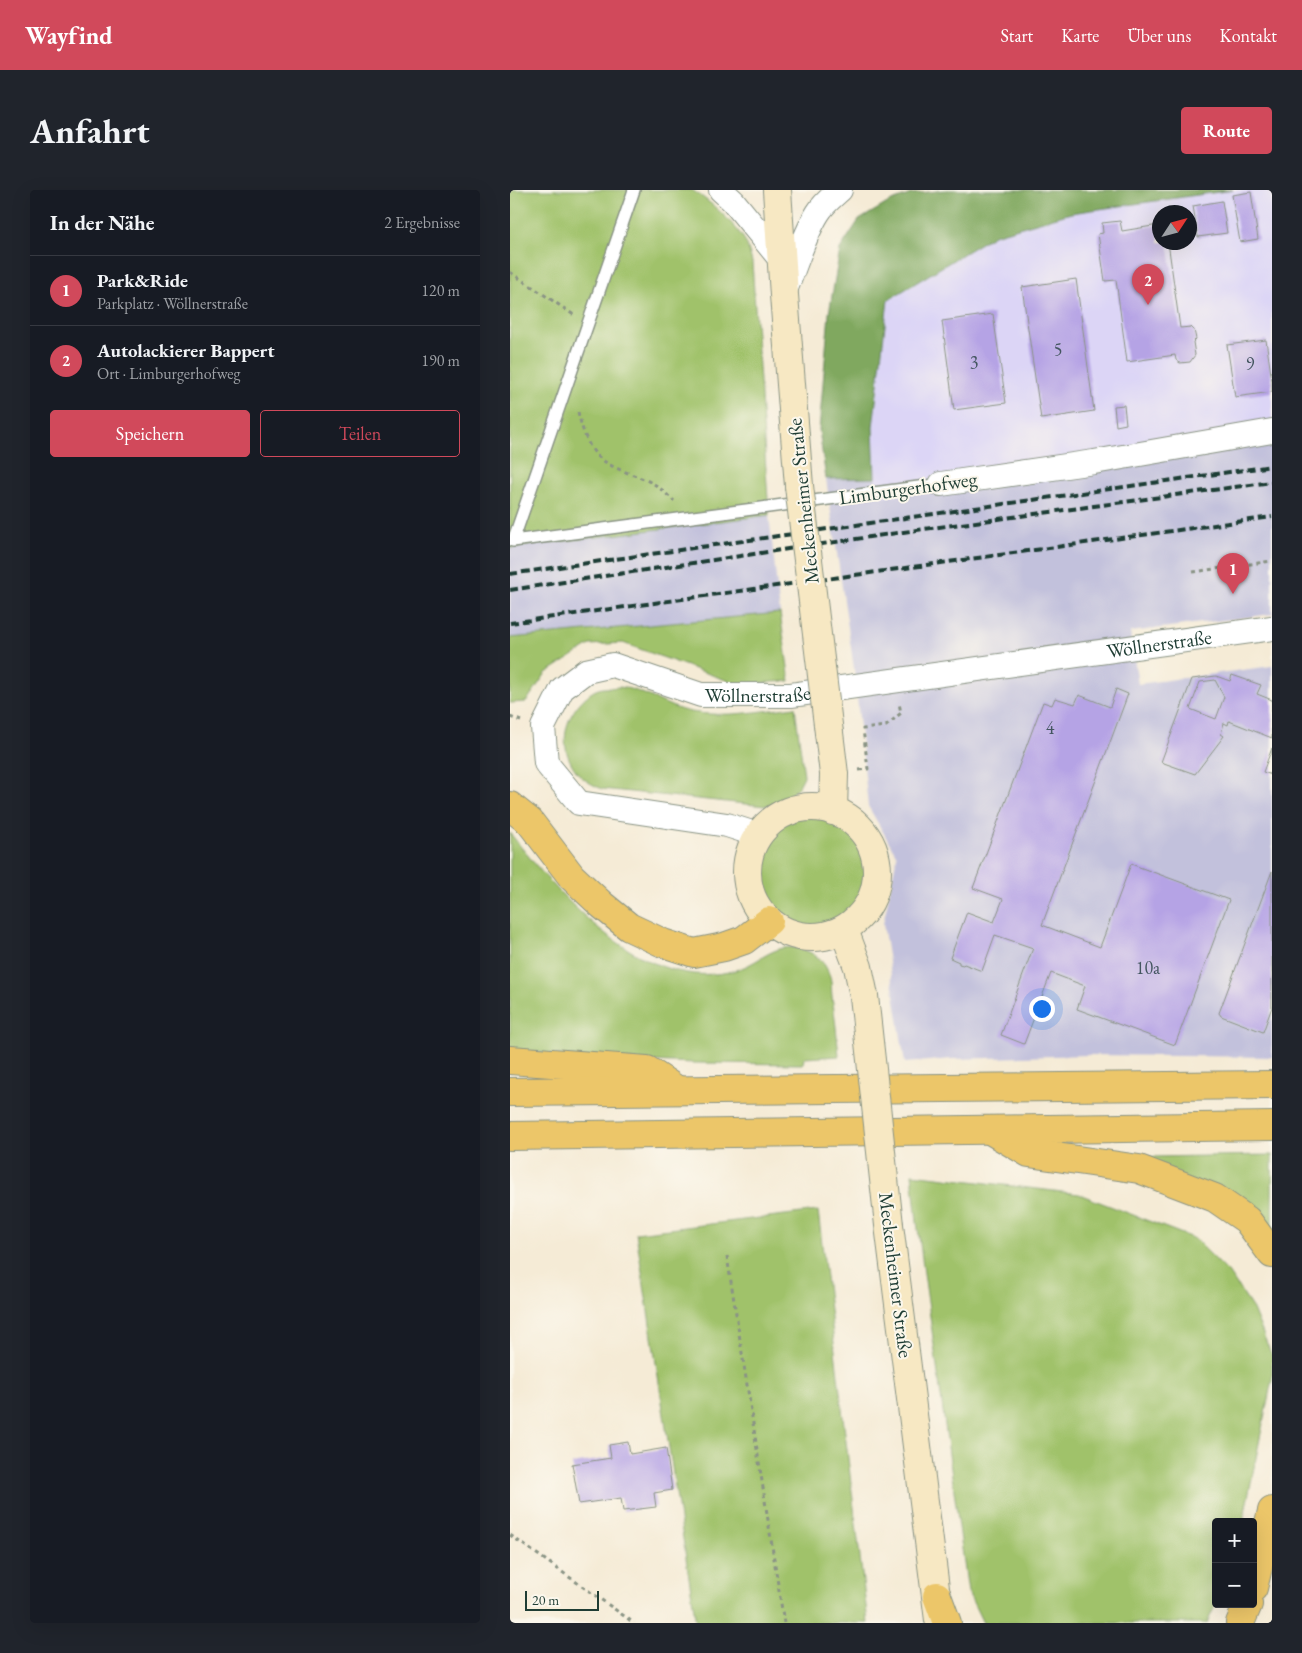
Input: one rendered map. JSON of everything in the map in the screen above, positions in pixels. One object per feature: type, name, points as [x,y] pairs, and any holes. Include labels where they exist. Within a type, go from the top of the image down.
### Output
[{"type":"highway","points":[[510,806],[530,822],[572,877],[602,905],[629,927],[663,943],[694,953],[724,948],[744,940],[769,921]]},
{"type":"highway","points":[[510,1060],[647,1070],[676,1090]]},
{"type":"highway","points":[[510,1092],[1272,1085]]},
{"type":"highway","points":[[510,1136],[1272,1126]]},
{"type":"highway","points":[[989,1130],[1028,1153],[1140,1168],[1215,1198],[1247,1220],[1272,1254]]},
{"type":"highway","points":[[1257,1572],[1272,1511]]},
{"type":"highway","points":[[937,1596],[947,1623]]},
{"type":"highway","points":[[1240,1623],[1246,1608]]},
{"type":"street","points":[[721,190],[733,201],[782,262]]},
{"type":"street","name":"Meckenheimer Straße","points":[[777,190],[800,486],[834,774],[833,810]]},
{"type":"street","points":[[784,295],[804,242],[818,213],[840,190]]},
{"type":"street","name":"Limburgerhofweg","points":[[941,484],[1094,462],[1272,431]]},
{"type":"street","name":"Wöllnerstraße","points":[[758,835],[727,825],[579,803],[546,763],[543,727],[562,689],[586,671],[613,665],[701,695],[791,695],[1272,628]]},
{"type":"street","points":[[798,808],[833,810],[845,816],[865,834],[872,847],[878,867],[874,893],[862,916],[844,930],[829,936],[805,937],[774,925],[761,912],[749,888],[747,877],[749,855],[758,835],[767,824],[786,812],[798,808]]},
{"type":"street","name":"Meckenheimer Straße","points":[[844,930],[858,967],[864,996],[889,1225],[940,1623]]},
{"type":"lane","points":[[585,333],[634,190]]},
{"type":"lane","name":"Limburgerhofweg","points":[[585,333],[513,541],[941,484]]},
{"type":"path","points":[[510,272],[575,316],[585,333]]},
{"type":"path","points":[[577,410],[589,445],[600,459],[613,467],[651,482],[660,488],[690,518]]},
{"type":"path","points":[[1193,572],[1272,560]]},
{"type":"path","points":[[834,774],[868,769],[864,729],[886,726]]},
{"type":"path","points":[[727,1256],[784,1623]]},
{"type":"path","points":[[510,1535],[634,1623]]},
{"type":"shaded area","points":[[1233,190],[1272,190],[1272,441],[1013,481],[880,497],[875,478],[873,427],[888,300],[994,235],[1071,213]]},
{"type":"shaded area","points":[[1272,441],[1272,614],[1130,632],[1138,684],[1272,666],[1272,1057],[1089,1055],[952,1059],[905,1063],[883,924],[897,856],[868,806],[854,668],[826,479],[875,478],[880,497],[1013,481]]},
{"type":"shaded area","points":[[769,515],[780,613],[510,638],[510,548]]},
{"type":"green space","points":[[510,190],[692,190],[721,212],[739,232],[747,245],[752,262],[769,515],[510,548]]},
{"type":"green space","points":[[946,190],[1233,190],[1071,213],[994,235],[888,300],[873,427],[875,478],[826,479],[819,430],[829,313],[840,249],[859,220],[889,202],[911,194]]},
{"type":"green space","points":[[780,613],[790,681],[737,684],[623,643],[590,645],[546,673],[526,702],[510,703],[510,638]]},
{"type":"green space","points":[[619,687],[637,691],[682,710],[704,714],[743,713],[795,707],[804,776],[799,786],[785,800],[765,806],[602,789],[592,784],[579,775],[568,756],[565,740],[568,723],[571,715],[590,693],[601,688]]},
{"type":"green space","points":[[812,807],[825,808],[837,812],[858,826],[872,847],[876,859],[876,885],[872,897],[858,918],[837,932],[825,936],[812,937],[799,936],[787,932],[766,918],[752,897],[748,885],[747,872],[748,859],[752,847],[766,826],[787,812],[799,808]]},
{"type":"green space","points":[[510,833],[553,885],[579,911],[608,935],[638,955],[670,969],[702,974],[736,970],[771,952],[788,947],[798,948],[816,956],[828,970],[831,979],[839,1056],[804,1058],[803,1064],[694,1063],[584,1058],[510,1049]]},
{"type":"green space","points":[[1272,1155],[1272,1234],[1147,1161],[1146,1157]]},
{"type":"green space","points":[[912,1174],[1079,1194],[1195,1239],[1228,1272],[1253,1309],[1272,1356],[1272,1379],[1244,1518],[1212,1518],[1212,1608],[1214,1608],[1207,1623],[983,1623],[968,1592]]},
{"type":"green space","points":[[818,1211],[868,1623],[696,1623],[636,1233]]},
{"type":"building","points":[[1251,192],[1258,239],[1240,242],[1232,195]]},
{"type":"building","points":[[1222,201],[1227,233],[1198,237],[1197,205]]},
{"type":"building","points":[[1120,221],[1122,231],[1152,226],[1152,250],[1169,250],[1180,328],[1191,327],[1194,330],[1196,339],[1193,342],[1195,355],[1190,362],[1180,363],[1176,360],[1175,355],[1127,362],[1116,280],[1105,281],[1098,234],[1103,233],[1102,223]]},
{"type":"building","points":[[1076,279],[1094,411],[1041,419],[1022,287]]},
{"type":"building","points":[[993,314],[1006,403],[954,410],[942,321]]},
{"type":"building","points":[[1266,340],[1272,392],[1235,397],[1227,345]]},
{"type":"building","points":[[1124,405],[1126,424],[1116,426],[1114,406]]},
{"type":"building","points":[[1232,675],[1261,685],[1257,694],[1272,700],[1272,738],[1229,721],[1228,725],[1224,723],[1221,734],[1224,736],[1195,774],[1161,762],[1192,679],[1216,676],[1230,681]],"holes":[[[1215,680],[1224,697],[1216,719],[1190,709],[1200,682]]]},
{"type":"building","points":[[1116,689],[1128,694],[1042,925],[1100,947],[1131,864],[1229,900],[1175,1045],[1077,1009],[1085,986],[1051,973],[1024,1044],[1001,1035],[1033,948],[995,935],[982,971],[959,964],[959,962],[950,958],[967,912],[994,922],[1003,899],[973,888],[1043,702],[1052,705],[1055,698],[1075,704],[1079,695],[1110,707]]},
{"type":"building","points":[[1272,748],[1272,775],[1263,772]]},
{"type":"building","points":[[1272,871],[1272,1007],[1263,1032],[1221,1016],[1219,1013]]},
{"type":"building","points":[[628,1442],[630,1454],[666,1448],[672,1490],[654,1493],[656,1507],[623,1511],[621,1498],[579,1504],[572,1464],[611,1458],[609,1445]]},
{"type":"railway","points":[[510,574],[1272,466]]},
{"type":"railway","points":[[510,590],[924,529],[1272,482]]},
{"type":"railway","points":[[510,623],[1272,517]]},
{"type":"place","name":"Autolackierer Bappert","points":[[1148,305]]},
{"type":"place","name":"Park&Ride","points":[[1233,594]]}]
